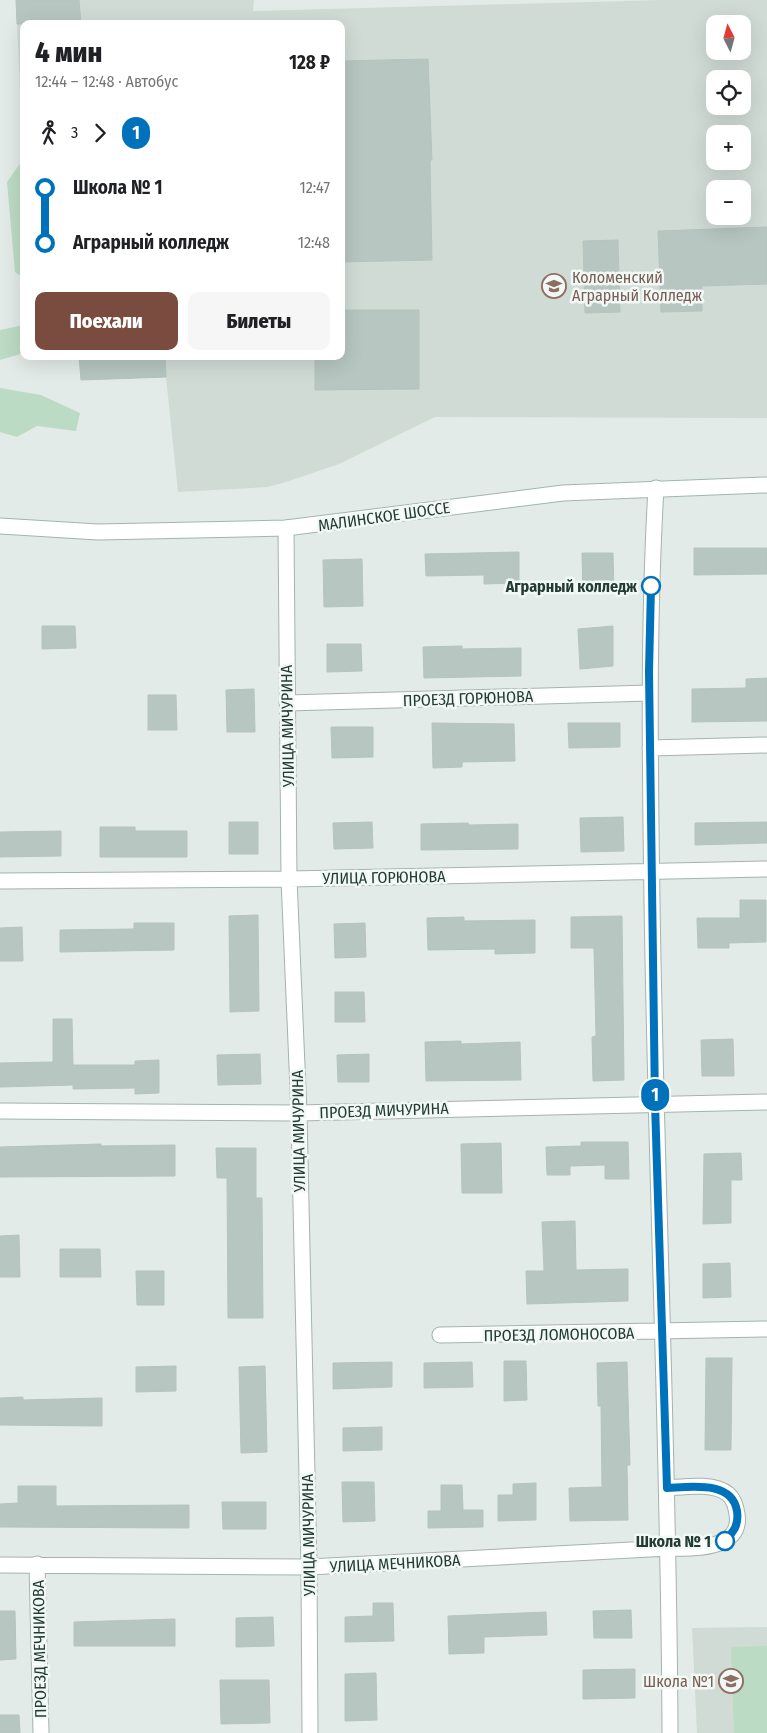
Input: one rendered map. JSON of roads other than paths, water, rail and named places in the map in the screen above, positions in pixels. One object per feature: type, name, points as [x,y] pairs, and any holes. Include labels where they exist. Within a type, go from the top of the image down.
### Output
[{"type":"street","name":"МАЛИНСКОЕ ШОССЕ","points":[[0,526],[98,532],[286,528],[563,493],[767,484]]},
{"type":"street","points":[[656,488],[651,568],[650,748],[655,1103],[669,1548],[670,1733]]},
{"type":"street","name":"УЛИЦА МИЧУРИНА","points":[[286,528],[286,704],[289,878],[299,1113],[309,1567],[310,1733]]},
{"type":"street","name":"ПРОЕЗД ГОРЮНОВА","points":[[286,704],[650,693]]},
{"type":"street","points":[[650,748],[767,745]]},
{"type":"street","name":"УЛИЦА ГОРЮНОВА","points":[[0,881],[289,878],[767,869]]},
{"type":"street","name":"ПРОЕЗД МИЧУРИНА","points":[[0,1111],[299,1113],[655,1103],[767,1102]]},
{"type":"street","name":"ПРОЕЗД ЛОМОНОСОВА","points":[[440,1335],[661,1333],[767,1329]]},
{"type":"street","points":[[667,1488],[698,1487],[721,1491],[728,1494],[736,1504],[738,1518],[736,1530],[725,1541],[694,1549],[669,1548]]},
{"type":"street","name":"УЛИЦА МЕЧНИКОВА","points":[[0,1565],[309,1567],[669,1548]]},
{"type":"street","name":"ПРОЕЗД МЕЧНИКОВА","points":[[37,1564],[41,1733]]},
{"type":"place","name":"Коломенский Аграрный Колледж","points":[[554,286]]},
{"type":"place","name":"Аграрный колледж","points":[[651,586]]},
{"type":"place","name":"Школа № 1","points":[[725,1541]]},
{"type":"place","name":"Школа №1","points":[[731,1681]]}]
